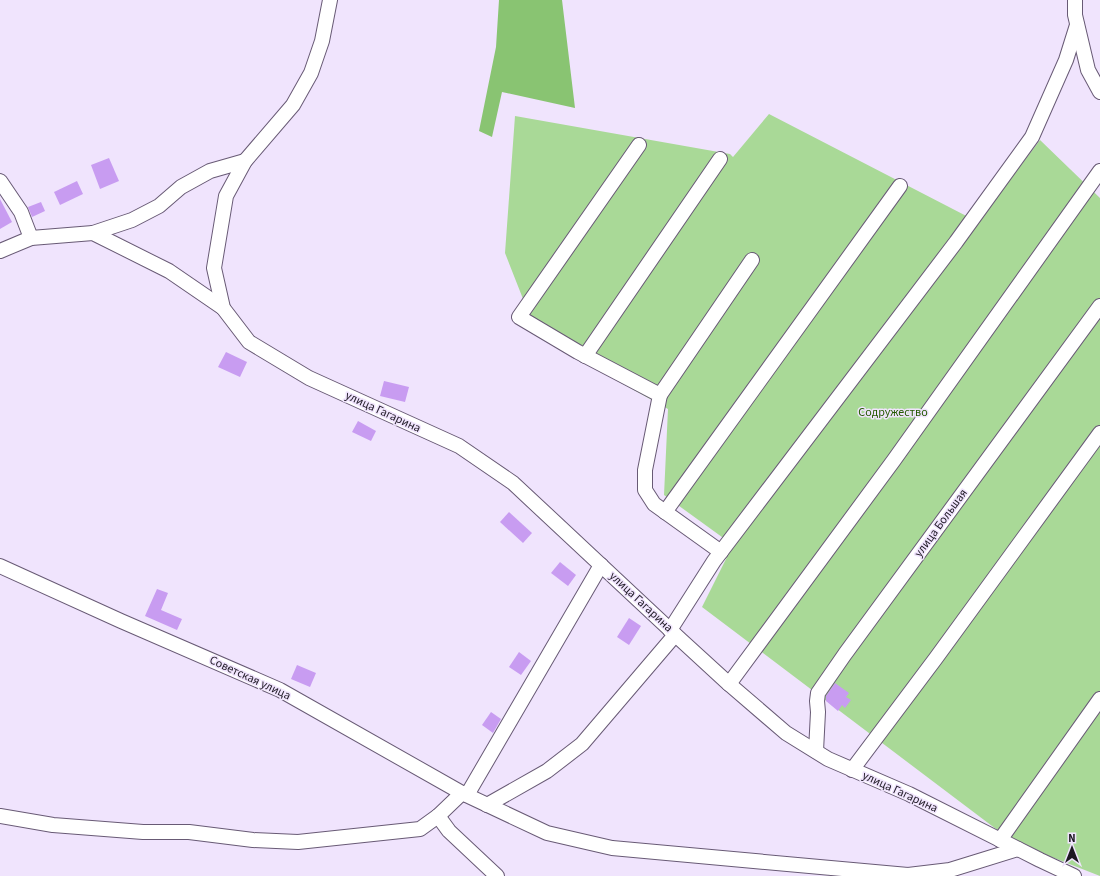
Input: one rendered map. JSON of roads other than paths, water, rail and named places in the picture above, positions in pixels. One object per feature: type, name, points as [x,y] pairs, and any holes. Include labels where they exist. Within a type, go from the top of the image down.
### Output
[{"type":"street","name":"улица Гагарина","points":[[223,308],[214,268],[226,196],[245,160],[293,105],[311,73],[322,41],[330,0]]},
{"type":"street","points":[[1075,0],[1075,15],[1088,70],[1100,92]]},
{"type":"street","points":[[487,805],[547,771],[582,744],[673,633],[721,552],[956,242],[1032,137],[1066,60],[1077,25]]},
{"type":"street","points":[[639,145],[519,317],[586,356],[660,395]]},
{"type":"street","points":[[586,356],[720,159]]},
{"type":"street","points":[[2,252],[31,238],[94,233],[132,220],[159,206],[181,187],[210,170],[245,160]]},
{"type":"street","points":[[729,684],[894,460],[1100,171]]},
{"type":"street","points":[[0,181],[21,212],[31,238]]},
{"type":"street","points":[[665,512],[900,186]]},
{"type":"street","name":"улица Гагарина","points":[[94,233],[169,271],[223,308],[249,342],[262,350],[309,378],[459,446],[513,483],[673,633],[729,684],[786,732],[828,759],[909,794],[1074,876]]},
{"type":"street","points":[[721,552],[654,504],[645,490],[645,470],[660,395],[752,260]]},
{"type":"street","name":"улица Большая","points":[[816,751],[818,693],[1100,306]]},
{"type":"street","points":[[852,770],[936,658],[1100,433]]},
{"type":"street","points":[[0,816],[68,826],[143,832],[189,832],[253,840],[298,842],[420,829],[464,794],[600,565]]},
{"type":"street","name":"Советская улица","points":[[0,566],[121,621],[280,690],[464,794],[547,833],[612,848],[908,876],[950,870],[1018,849]]},
{"type":"street","points":[[1000,840],[1100,699]]},
{"type":"street","points":[[438,816],[449,832],[497,876]]},
{"type":"park label","name":"Содружество","points":[[893,412]]}]
